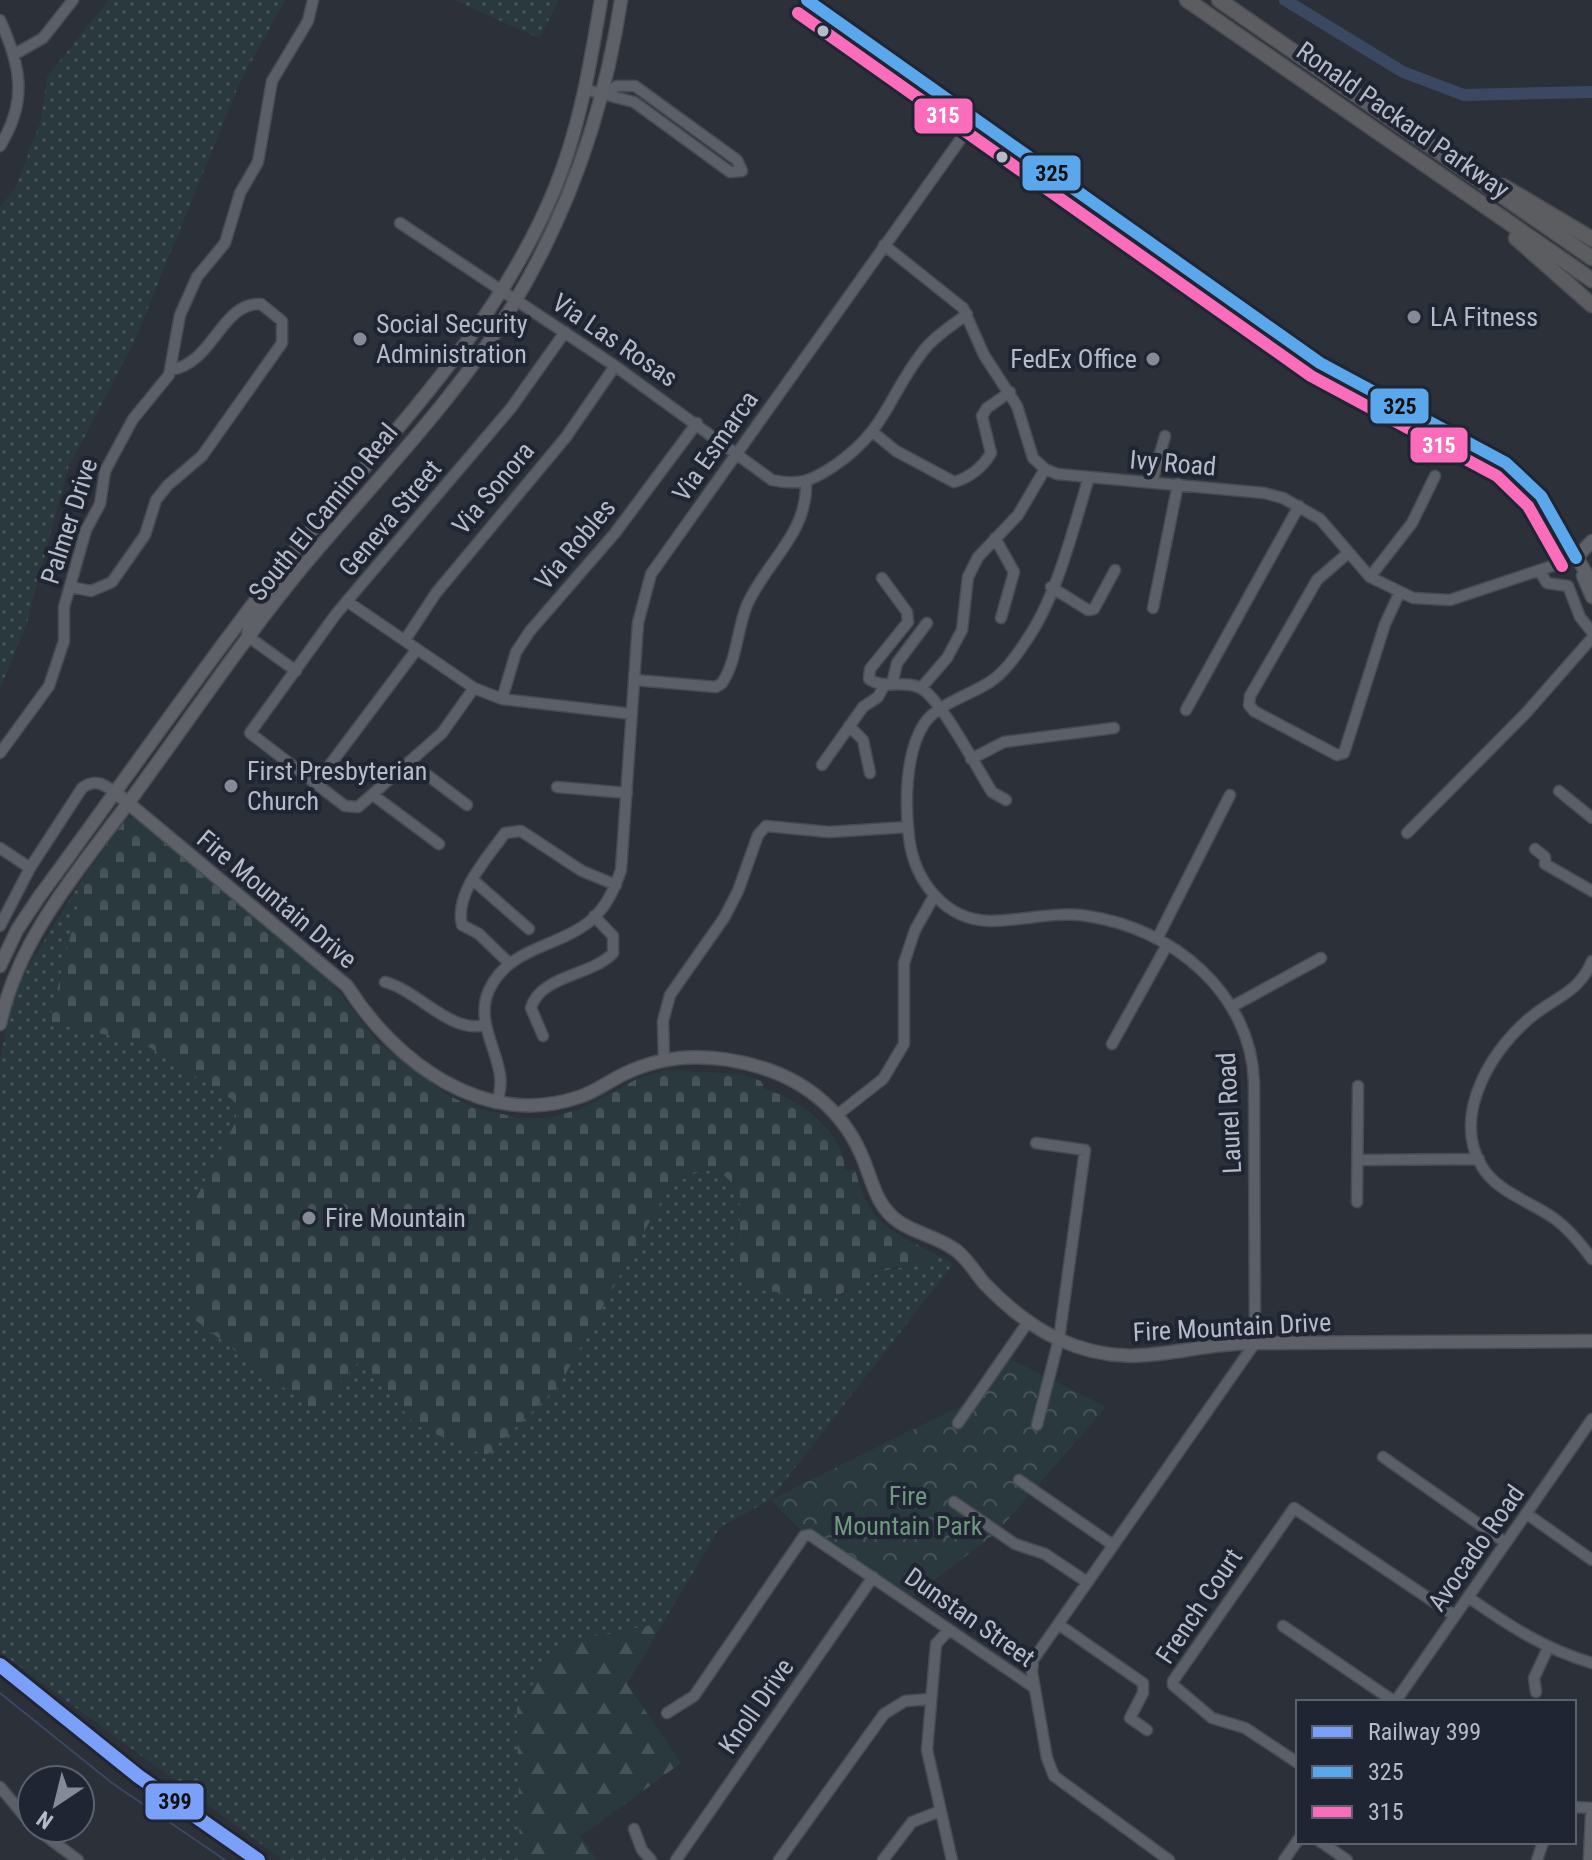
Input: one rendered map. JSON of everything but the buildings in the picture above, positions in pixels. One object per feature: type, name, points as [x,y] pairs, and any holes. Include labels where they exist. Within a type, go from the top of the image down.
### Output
[{"type":"highway","name":"Ronald Packard Parkway","points":[[1187,0],[1592,280]]},
{"type":"highway","name":"Ronald Packard Parkway","points":[[1219,0],[1592,258]]},
{"type":"highway","points":[[1409,132],[1592,239]]},
{"type":"highway","points":[[1415,158],[1536,255],[1592,305]]},
{"type":"main road","name":"South El Camino Real","points":[[0,966],[27,915],[279,570],[435,385],[501,292],[555,189],[587,90],[601,0]]},
{"type":"main road","name":"South El Camino Real","points":[[0,1024],[11,983],[38,929],[300,571],[466,371],[515,300],[549,240],[569,194],[604,94],[621,0]]},
{"type":"main road","points":[[807,0],[1320,363],[1506,463],[1541,496],[1583,573],[1592,583]]},
{"type":"main road","points":[[1576,558],[1592,541]]},
{"type":"main road","points":[[1576,558],[1592,559]]},
{"type":"main road","points":[[250,638],[248,628],[280,582],[279,570]]},
{"type":"main road","points":[[1583,573],[1584,585],[1592,597]]},
{"type":"main road","name":"Fire Mountain Drive","points":[[116,793],[347,986],[365,1015],[391,1043],[454,1088],[496,1103],[531,1106],[582,1096],[623,1074],[664,1059],[704,1056],[764,1068],[802,1085],[837,1115],[857,1145],[874,1193],[885,1209],[900,1222],[955,1249],[982,1281],[1028,1322],[1059,1339],[1097,1352],[1138,1356],[1255,1343],[1592,1341]]},
{"type":"main road","points":[[1590,1860],[1592,1816]]},
{"type":"street","points":[[15,54],[43,38],[73,0]]},
{"type":"street","name":"Palmer Drive","points":[[0,753],[49,686],[64,641],[64,607],[86,530],[100,504],[105,471],[133,419],[164,385],[171,370],[180,315],[197,277],[225,243],[240,193],[258,162],[272,81],[308,21],[313,0]]},
{"type":"street","points":[[0,20],[20,73],[18,108],[0,146]]},
{"type":"street","points":[[587,90],[612,99],[634,102],[730,172],[742,171],[737,160],[635,86],[617,86],[604,94]]},
{"type":"street","name":"Via Esmarca","points":[[616,885],[623,847],[638,623],[651,574],[975,119]]},
{"type":"street","name":"Via Las Rosas","points":[[400,223],[615,366],[738,452],[772,480],[806,483]]},
{"type":"street","points":[[884,245],[948,293],[967,314],[984,355],[1010,392],[1033,458],[1045,469],[1018,515],[978,557],[968,577],[962,630],[953,649],[921,688]]},
{"type":"street","points":[[71,587],[91,591],[112,582],[145,535],[156,500],[168,485],[202,456],[282,343],[282,321],[261,304],[243,306],[235,311],[215,341],[185,368],[171,370]]},
{"type":"street","points":[[635,680],[716,687],[722,683],[749,600],[796,531],[807,498],[806,483],[819,478],[874,433],[922,352],[967,314]]},
{"type":"street","name":"Geneva Street","points":[[317,782],[250,733],[348,602],[511,408],[565,332]]},
{"type":"street","name":"Via Sonora","points":[[405,640],[436,593],[566,437],[615,366]]},
{"type":"street","points":[[874,433],[896,451],[954,482],[964,479],[986,462],[991,453],[982,416],[987,408],[1010,392]]},
{"type":"street","name":"Via Robles","points":[[502,699],[516,652],[530,631],[615,533],[697,423]]},
{"type":"street","points":[[1152,482],[1165,436]]},
{"type":"street","name":"Ivy Road","points":[[1045,469],[1089,477],[1264,493],[1299,506],[1327,525],[1370,577],[1399,594],[1450,600],[1576,558]]},
{"type":"street","points":[[1370,577],[1412,523],[1435,476]]},
{"type":"street","points":[[837,1115],[883,1079],[904,1044],[904,963],[915,930],[934,896],[916,867],[906,810],[915,747],[924,723],[940,710],[992,681],[1009,665],[1029,637],[1051,587],[1089,477]]},
{"type":"street","points":[[1153,608],[1178,484]]},
{"type":"street","points":[[1186,710],[1299,506]]},
{"type":"street","points":[[995,538],[1014,572],[1001,618]]},
{"type":"street","points":[[1348,553],[1329,566],[1317,580],[1250,696],[1249,705],[1254,711],[1341,754],[1390,607],[1399,594]]},
{"type":"street","points":[[1051,587],[1088,610],[1094,609],[1115,570]]},
{"type":"street","points":[[1407,833],[1526,713],[1592,635],[1580,617],[1568,586],[1547,583],[1540,572]]},
{"type":"street","points":[[882,578],[907,612],[908,622],[869,674],[875,684],[921,688],[933,697],[992,792],[1006,800]]},
{"type":"street","points":[[348,602],[474,688],[502,699],[632,714]]},
{"type":"street","points":[[822,765],[863,707],[878,697],[889,684],[897,663],[927,623]]},
{"type":"street","points":[[250,638],[296,671]]},
{"type":"street","points":[[417,649],[317,782],[349,809],[370,797],[442,733],[474,688]]},
{"type":"street","points":[[849,726],[863,740],[870,773]]},
{"type":"street","points":[[971,759],[1004,742],[1114,728]]},
{"type":"street","points":[[410,762],[467,805]]},
{"type":"street","points":[[0,926],[30,868],[82,788],[89,782],[102,783],[116,793]]},
{"type":"street","points":[[557,787],[627,793]]},
{"type":"street","points":[[1559,791],[1592,818]]},
{"type":"street","points":[[1112,1044],[1230,795]]},
{"type":"street","points":[[370,797],[439,844]]},
{"type":"street","points":[[664,1059],[663,1021],[670,995],[724,918],[738,891],[758,835],[766,826],[829,832],[908,827]]},
{"type":"street","points":[[496,1103],[501,1071],[485,1025],[489,991],[509,963],[594,916],[616,885],[582,871],[514,830],[505,833],[473,880],[460,918],[462,925],[479,934],[509,963]]},
{"type":"street","points":[[0,848],[30,868]]},
{"type":"street","points":[[1535,849],[1545,857],[1545,864],[1592,891]]},
{"type":"street","points":[[473,880],[529,929]]},
{"type":"street","name":"Laurel Road","points":[[934,896],[953,910],[974,919],[992,921],[1043,914],[1087,916],[1162,942],[1205,972],[1233,1006],[1249,1046],[1254,1071],[1255,1343]]},
{"type":"street","points":[[543,1036],[531,1008],[542,990],[605,962],[613,953],[613,936],[594,916]]},
{"type":"street","points":[[1233,1006],[1321,958]]},
{"type":"street","points":[[1592,961],[1578,985],[1510,1035],[1478,1089],[1472,1117],[1472,1142],[1479,1159],[1499,1186],[1556,1219],[1592,1259]]},
{"type":"street","points":[[385,982],[432,1005],[463,1027],[485,1025]]},
{"type":"street","points":[[1357,1202],[1358,1086]]},
{"type":"street","points":[[1036,1143],[1085,1150],[1059,1339],[1037,1425]]},
{"type":"street","points":[[1359,1160],[1479,1159]]},
{"type":"street","points":[[958,1423],[1028,1322]]},
{"type":"street","points":[[1035,1688],[1033,1660],[1255,1343]]},
{"type":"street","points":[[966,1412],[977,1419]]},
{"type":"street","name":"Avocado Road","points":[[1396,1700],[1592,1419]]},
{"type":"street","points":[[1383,1457],[1506,1543]]},
{"type":"street","points":[[1019,1480],[1113,1545]]},
{"type":"street","points":[[954,1502],[1015,1544],[1045,1554],[1087,1582]]},
{"type":"street","name":"French Court","points":[[1296,1762],[1245,1728],[1212,1718],[1184,1696],[1173,1681],[1294,1508],[1455,1616]]},
{"type":"street","points":[[1527,1514],[1592,1560]]},
{"type":"street","name":"Dunstan Street","points":[[667,1713],[694,1696],[807,1536],[815,1537],[1035,1688],[1047,1758],[1054,1776],[1169,1860]]},
{"type":"street","name":"Knoll Drive","points":[[676,1860],[873,1577]]},
{"type":"street","points":[[1468,1597],[1520,1634],[1548,1648],[1592,1663]]},
{"type":"street","points":[[1058,1624],[1143,1683],[1143,1693],[1130,1718],[1147,1730]]},
{"type":"street","points":[[1283,1626],[1392,1700]]},
{"type":"street","points":[[949,1630],[936,1644],[927,1757],[952,1860]]},
{"type":"street","points":[[1536,1692],[1534,1678],[1548,1648]]},
{"type":"street","points":[[779,1860],[884,1714],[905,1701],[930,1699]]},
{"type":"street","points":[[0,1787],[16,1806]]},
{"type":"street","points":[[883,1860],[912,1822],[940,1811]]},
{"type":"street","points":[[634,1829],[642,1850],[651,1860]]},
{"type":"street","points":[[1284,1860],[1296,1843]]},
{"type":"street","points":[[57,1844],[78,1860]]},
{"type":"street","points":[[1324,1844],[1347,1860]]},
{"type":"green space","points":[[109,0],[285,0],[240,82],[134,342],[68,468],[26,626],[0,688],[0,207],[16,187],[41,121],[47,77]]},
{"type":"green space","points":[[454,0],[559,0],[539,38]]},
{"type":"green space","points":[[127,818],[135,818],[330,981],[378,1042],[449,1096],[479,1109],[520,1118],[548,1118],[581,1109],[635,1080],[665,1070],[741,1074],[761,1081],[765,1089],[792,1101],[818,1119],[837,1143],[845,1171],[855,1169],[860,1187],[874,1213],[892,1230],[933,1253],[920,1266],[898,1267],[873,1274],[833,1299],[759,1290],[742,1273],[736,1259],[741,1212],[735,1190],[720,1173],[699,1172],[666,1192],[559,1386],[486,1456],[415,1425],[378,1378],[359,1362],[313,1410],[190,1316],[191,1208],[235,1123],[237,1111],[233,1100],[141,1042],[49,1023],[86,873]]},
{"type":"green space","points":[[86,873],[49,1022],[141,1042],[233,1100],[237,1111],[235,1123],[191,1208],[312,1410],[359,1362],[378,1378],[415,1425],[559,1386],[666,1192],[699,1172],[720,1173],[735,1190],[740,1219],[735,1242],[842,1296],[878,1273],[920,1266],[933,1253],[953,1264],[770,1500],[720,1527],[663,1623],[562,1642],[517,1707],[520,1860],[283,1860],[0,1652],[0,1060],[15,988]]},
{"type":"green space","name":"Fire Mountain Park","points":[[1004,1356],[1106,1407],[997,1532],[907,1601],[807,1536],[770,1500],[973,1400]]},
{"type":"green space","points":[[663,1623],[627,1684],[681,1763],[581,1836],[597,1860],[520,1860],[517,1707],[562,1642]]},
{"type":"waterway","points":[[1285,0],[1403,72],[1464,95],[1592,92]]},
{"type":"waterway","points":[[0,1693],[112,1783],[225,1860]]},
{"type":"rail line","name":"399","points":[[0,1665],[138,1776],[258,1860]]},
{"type":"transit line","name":"325","points":[[807,0],[1320,363],[1506,463],[1541,496],[1576,558]]},
{"type":"transit line","name":"315","points":[[798,13],[1311,376],[1497,476],[1528,506],[1562,566]]},
{"type":"place","name":"LA Fitness","points":[[1414,317]]},
{"type":"place","name":"Social Security Administration","points":[[360,339]]},
{"type":"place","name":"FedEx Office","points":[[1153,359]]},
{"type":"place","name":"First Presbyterian Church","points":[[231,786]]},
{"type":"place","name":"Fire Mountain","points":[[309,1218]]}]
